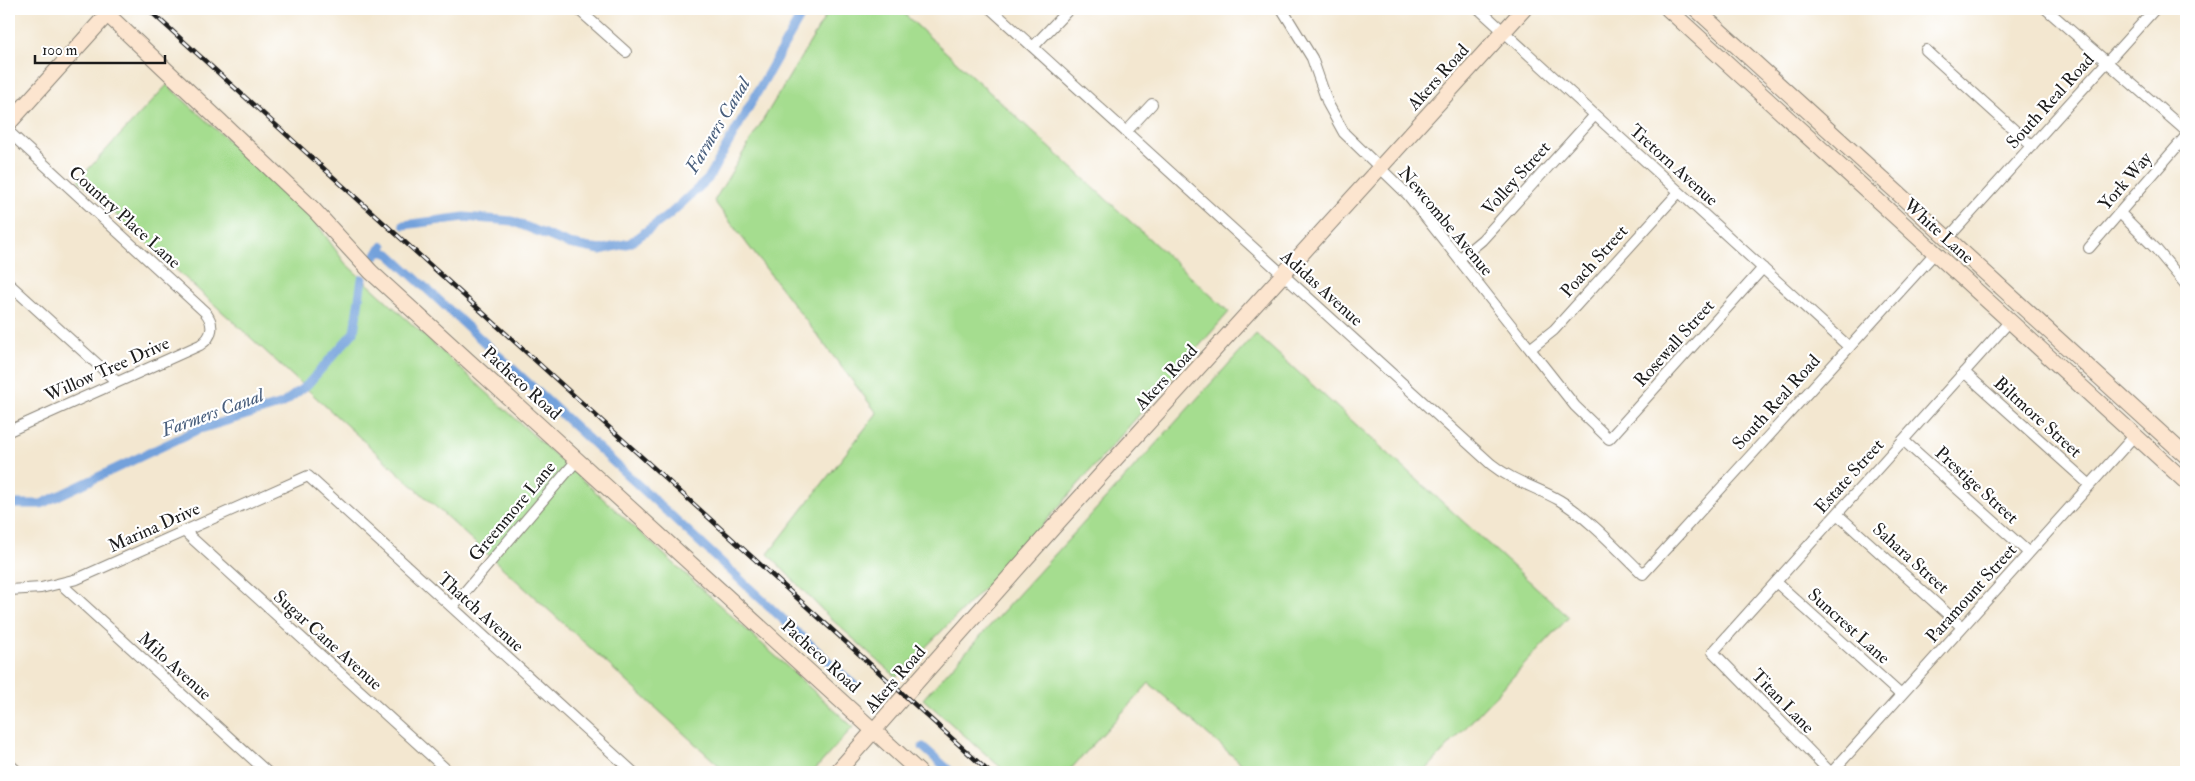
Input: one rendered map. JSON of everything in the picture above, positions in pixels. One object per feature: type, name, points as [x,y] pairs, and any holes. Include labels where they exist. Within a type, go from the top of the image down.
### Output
[{"type":"street","points":[[578,9],[626,52]]},
{"type":"street","name":"Adidas Avenue","points":[[991,9],[1491,464],[1519,483],[1545,493],[1572,509],[1643,574]]},
{"type":"street","points":[[1034,48],[1069,9]]},
{"type":"street","name":"Newcombe Avenue","points":[[1282,9],[1312,58],[1335,119],[1354,146],[1408,195],[1575,406],[1609,439]]},
{"type":"street","name":"Tretorn Avenue","points":[[1479,9],[1848,346]]},
{"type":"street","name":"Akers Road","points":[[837,772],[1059,521],[1284,276],[1524,9]]},
{"type":"street","name":"White Lane","points":[[1668,9],[2186,482]]},
{"type":"street","name":"White Lane","points":[[1696,9],[2186,456]]},
{"type":"street","points":[[2046,9],[2186,131]]},
{"type":"street","name":"South Real Road","points":[[1948,238],[2155,9]]},
{"type":"street","points":[[9,123],[109,12]]},
{"type":"street","name":"Pacheco Road","points":[[109,12],[314,210],[371,272],[919,772]]},
{"type":"street","points":[[1926,50],[2032,146]]},
{"type":"street","points":[[1126,132],[1152,104]]},
{"type":"street","name":"Volley Street","points":[[1459,259],[1482,240],[1595,115]]},
{"type":"street","name":"Country Place Lane","points":[[9,132],[206,312],[210,317],[212,330]]},
{"type":"street","name":"York Way","points":[[2089,248],[2186,136]]},
{"type":"street","name":"Poach Street","points":[[1530,349],[1554,330],[1679,192]]},
{"type":"street","points":[[1873,196],[1930,237],[1948,238]]},
{"type":"street","points":[[2120,213],[2156,249],[2186,285]]},
{"type":"street","points":[[1935,253],[1948,254],[2017,301]]},
{"type":"street","name":"South Real Road","points":[[1643,574],[1848,346],[1935,253]]},
{"type":"street","name":"Rosewall Street","points":[[1609,439],[1763,268]]},
{"type":"street","points":[[9,284],[117,382]]},
{"type":"street","points":[[2010,321],[2025,324],[2078,357]]},
{"type":"street","name":"Estate Street","points":[[1713,652],[2010,321]]},
{"type":"street","name":"Willow Tree Drive","points":[[9,431],[200,345],[206,342],[212,330]]},
{"type":"street","name":"Biltmore Street","points":[[1964,372],[2090,485]]},
{"type":"street","name":"Paramount Street","points":[[1831,772],[2135,435]]},
{"type":"street","name":"Prestige Street","points":[[1903,440],[2029,553]]},
{"type":"street","points":[[2158,456],[2186,476]]},
{"type":"street","name":"Greenmore Lane","points":[[452,607],[578,459]]},
{"type":"street","name":"Thatch Avenue","points":[[308,476],[633,772]]},
{"type":"street","name":"Marina Drive","points":[[9,590],[61,584],[308,476]]},
{"type":"street","name":"Sahara Street","points":[[1837,514],[1962,627]]},
{"type":"street","name":"Sugar Cane Avenue","points":[[184,531],[449,772]]},
{"type":"street","name":"Suncrest Lane","points":[[1776,582],[1901,695]]},
{"type":"street","name":"Milo Avenue","points":[[61,584],[268,772]]},
{"type":"street","name":"Titan Lane","points":[[1713,652],[1831,772]]},
{"type":"street","points":[[9,764],[18,772]]},
{"type":"green space","points":[[830,9],[899,9],[1229,312],[1013,559],[896,677],[829,617],[768,554],[877,413],[714,201]]},
{"type":"green space","points":[[167,85],[312,217],[345,263],[853,727],[813,772],[726,772],[78,180]]},
{"type":"green space","points":[[1256,334],[1569,617],[1424,772],[1251,772],[1149,683],[1068,772],[1006,772],[923,699]]},
{"type":"waterway","name":"Farmers Canal","points":[[404,225],[464,217],[512,221],[569,244],[600,250],[630,243],[670,214],[708,179],[799,19],[802,9]]},
{"type":"waterway","name":"Farmers Canal","points":[[374,257],[383,246]]},
{"type":"waterway","points":[[379,250],[389,254],[855,686]]},
{"type":"waterway","name":"Farmers Canal","points":[[9,504],[41,504],[197,430],[282,404],[307,385],[354,332],[362,279]]},
{"type":"waterway","points":[[923,747],[951,772]]},
{"type":"railway","points":[[148,9],[989,772]]}]
